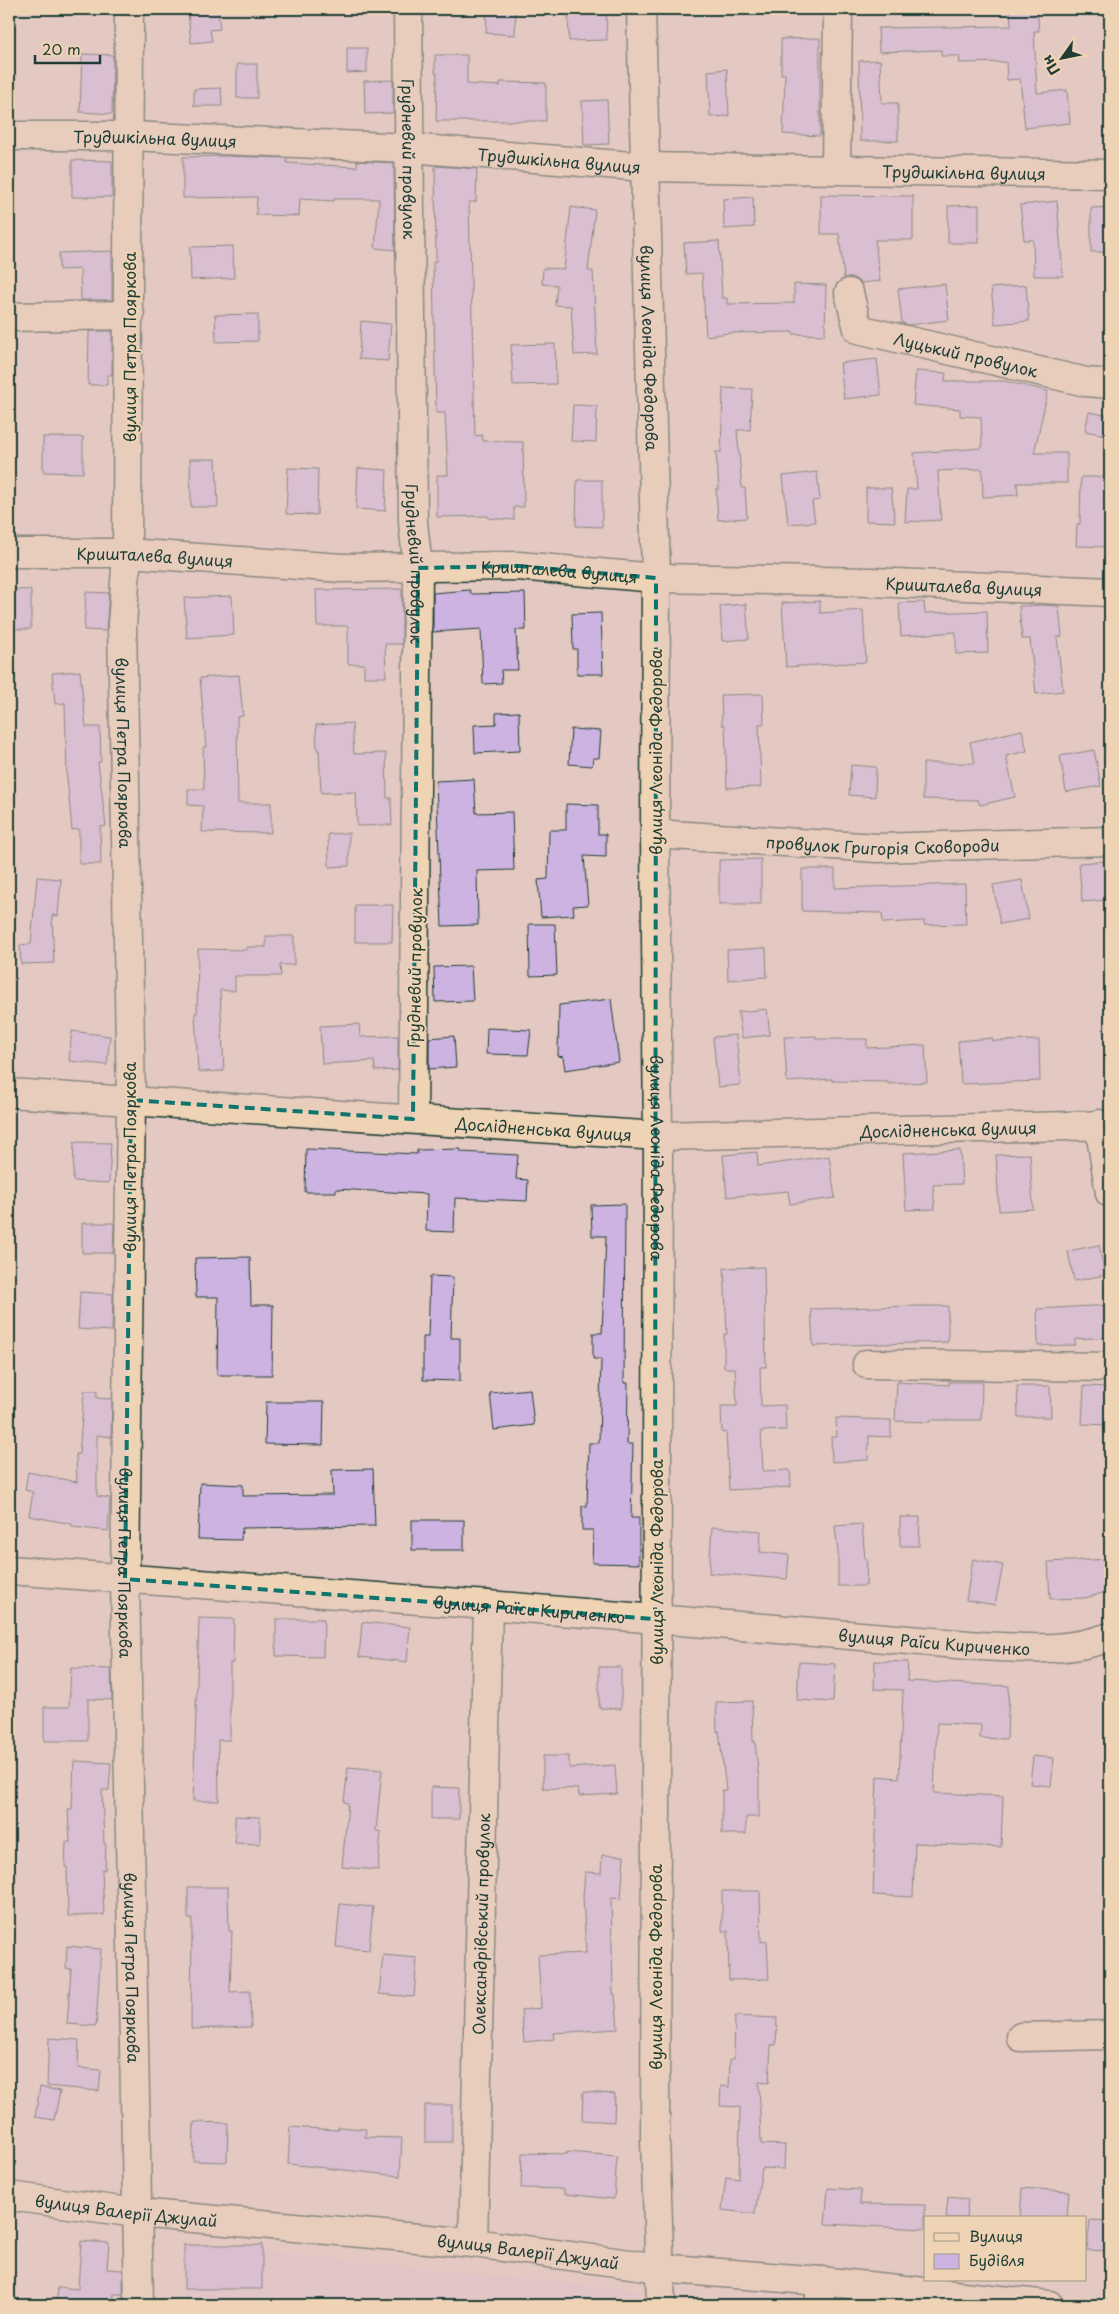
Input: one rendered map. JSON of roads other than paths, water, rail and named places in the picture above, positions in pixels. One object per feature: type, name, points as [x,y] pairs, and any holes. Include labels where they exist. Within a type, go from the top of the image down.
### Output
[{"type":"street","name":"вулиця Петра Пояркова","points":[[129,9],[130,315],[127,553],[122,626],[130,1100],[125,1579],[139,2305]]},
{"type":"street","name":"Грудневий провулок","points":[[408,9],[413,522],[418,568],[413,1118]]},
{"type":"street","name":"вулиця Леоніда Федорова","points":[[641,9],[656,578],[655,834],[658,1136],[655,1619],[655,2138],[661,2305]]},
{"type":"street","points":[[836,169],[838,9]]},
{"type":"street","name":"Трудшкільна вулиця","points":[[9,136],[129,136],[410,148],[644,167],[1110,174]]},
{"type":"street","name":"Луцький провулок","points":[[849,293],[858,329],[1086,382],[1110,384]]},
{"type":"street","points":[[9,317],[130,315]]},
{"type":"street","name":"Кришталева вулиця","points":[[9,553],[127,553],[342,568],[518,566],[656,578],[871,582],[1110,592]]},
{"type":"street","name":"провулок Григорія Сковороди","points":[[655,834],[878,848],[1110,841]]},
{"type":"street","name":"Дослідненська вулиця","points":[[9,1093],[413,1118],[658,1136],[1105,1124]]},
{"type":"street","points":[[1105,1124],[1110,1193]]},
{"type":"street","points":[[867,1364],[1110,1367]]},
{"type":"street","name":"вулиця Раїси Кириченко","points":[[9,1570],[488,1605],[981,1646],[1053,1650],[1086,1646],[1110,1637]]},
{"type":"street","name":"Олександрівський провулок","points":[[472,2243],[488,1605]]},
{"type":"street","points":[[1021,2036],[1110,2034]]},
{"type":"street","name":"вулиця Валерії Джулай","points":[[9,2196],[137,2213],[472,2243],[660,2268],[820,2293],[1049,2305]]}]
